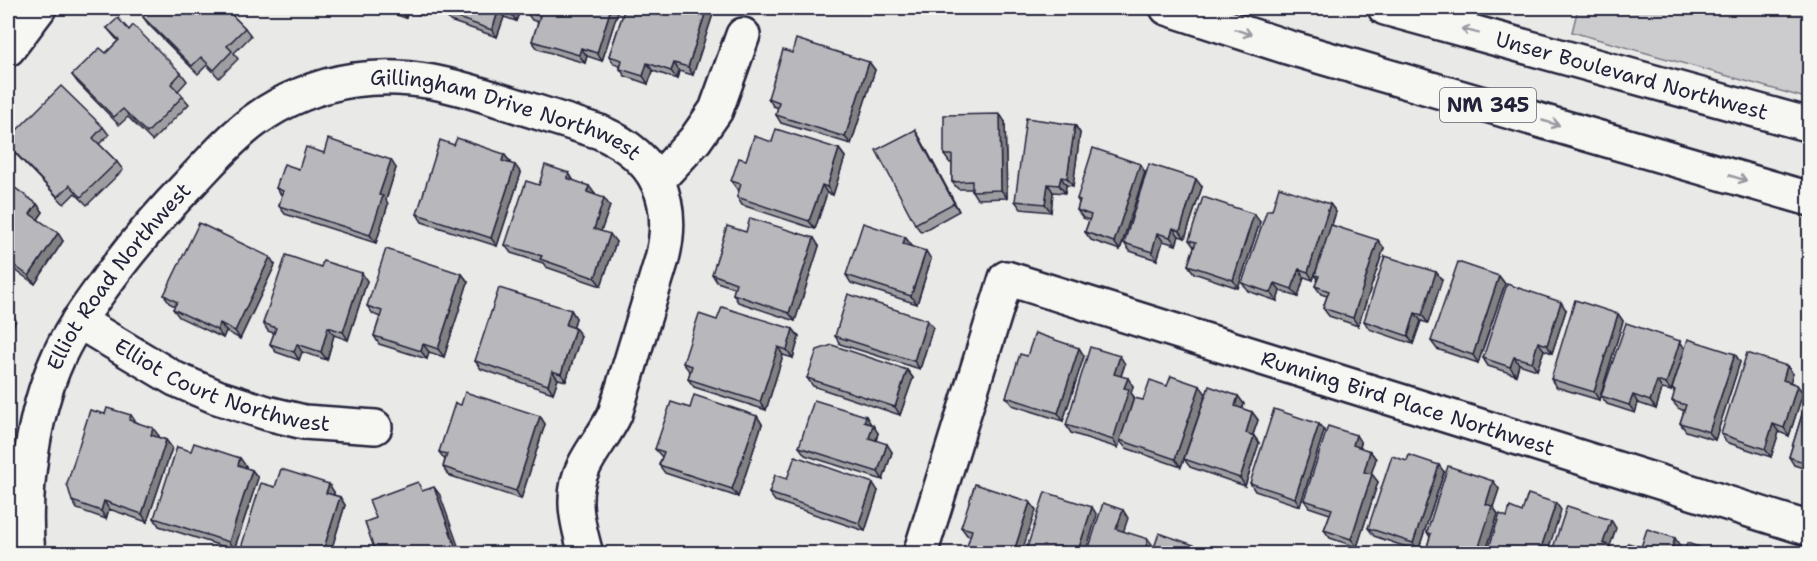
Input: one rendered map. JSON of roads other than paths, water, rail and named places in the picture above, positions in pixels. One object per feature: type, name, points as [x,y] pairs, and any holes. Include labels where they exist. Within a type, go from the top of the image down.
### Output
[{"type":"street","points":[[8,50],[39,8]]},
{"type":"street","name":"NM 345","points":[[1167,8],[1287,47],[1809,199]]},
{"type":"street","name":"Unser Boulevard Northwest","points":[[1385,8],[1809,125]]},
{"type":"street","points":[[657,181],[695,140],[716,110],[742,35]]},
{"type":"street","name":"Gillingham Drive Northwest","points":[[338,83],[383,77],[414,78],[444,83],[600,132],[618,140],[647,164],[657,181],[665,199],[668,219],[667,239],[662,259],[615,414],[609,428],[583,468],[577,484],[576,513],[586,554]]},
{"type":"street","name":"Elliot Road Northwest","points":[[28,554],[26,501],[31,460],[44,395],[58,357],[78,321],[118,264],[164,210],[254,121],[301,95],[338,83]]},
{"type":"street","name":"Running Bird Place Northwest","points":[[920,554],[1006,278],[1809,529]]},
{"type":"street","name":"Elliot Court Northwest","points":[[78,321],[175,380],[218,397],[304,422],[375,428]]}]
